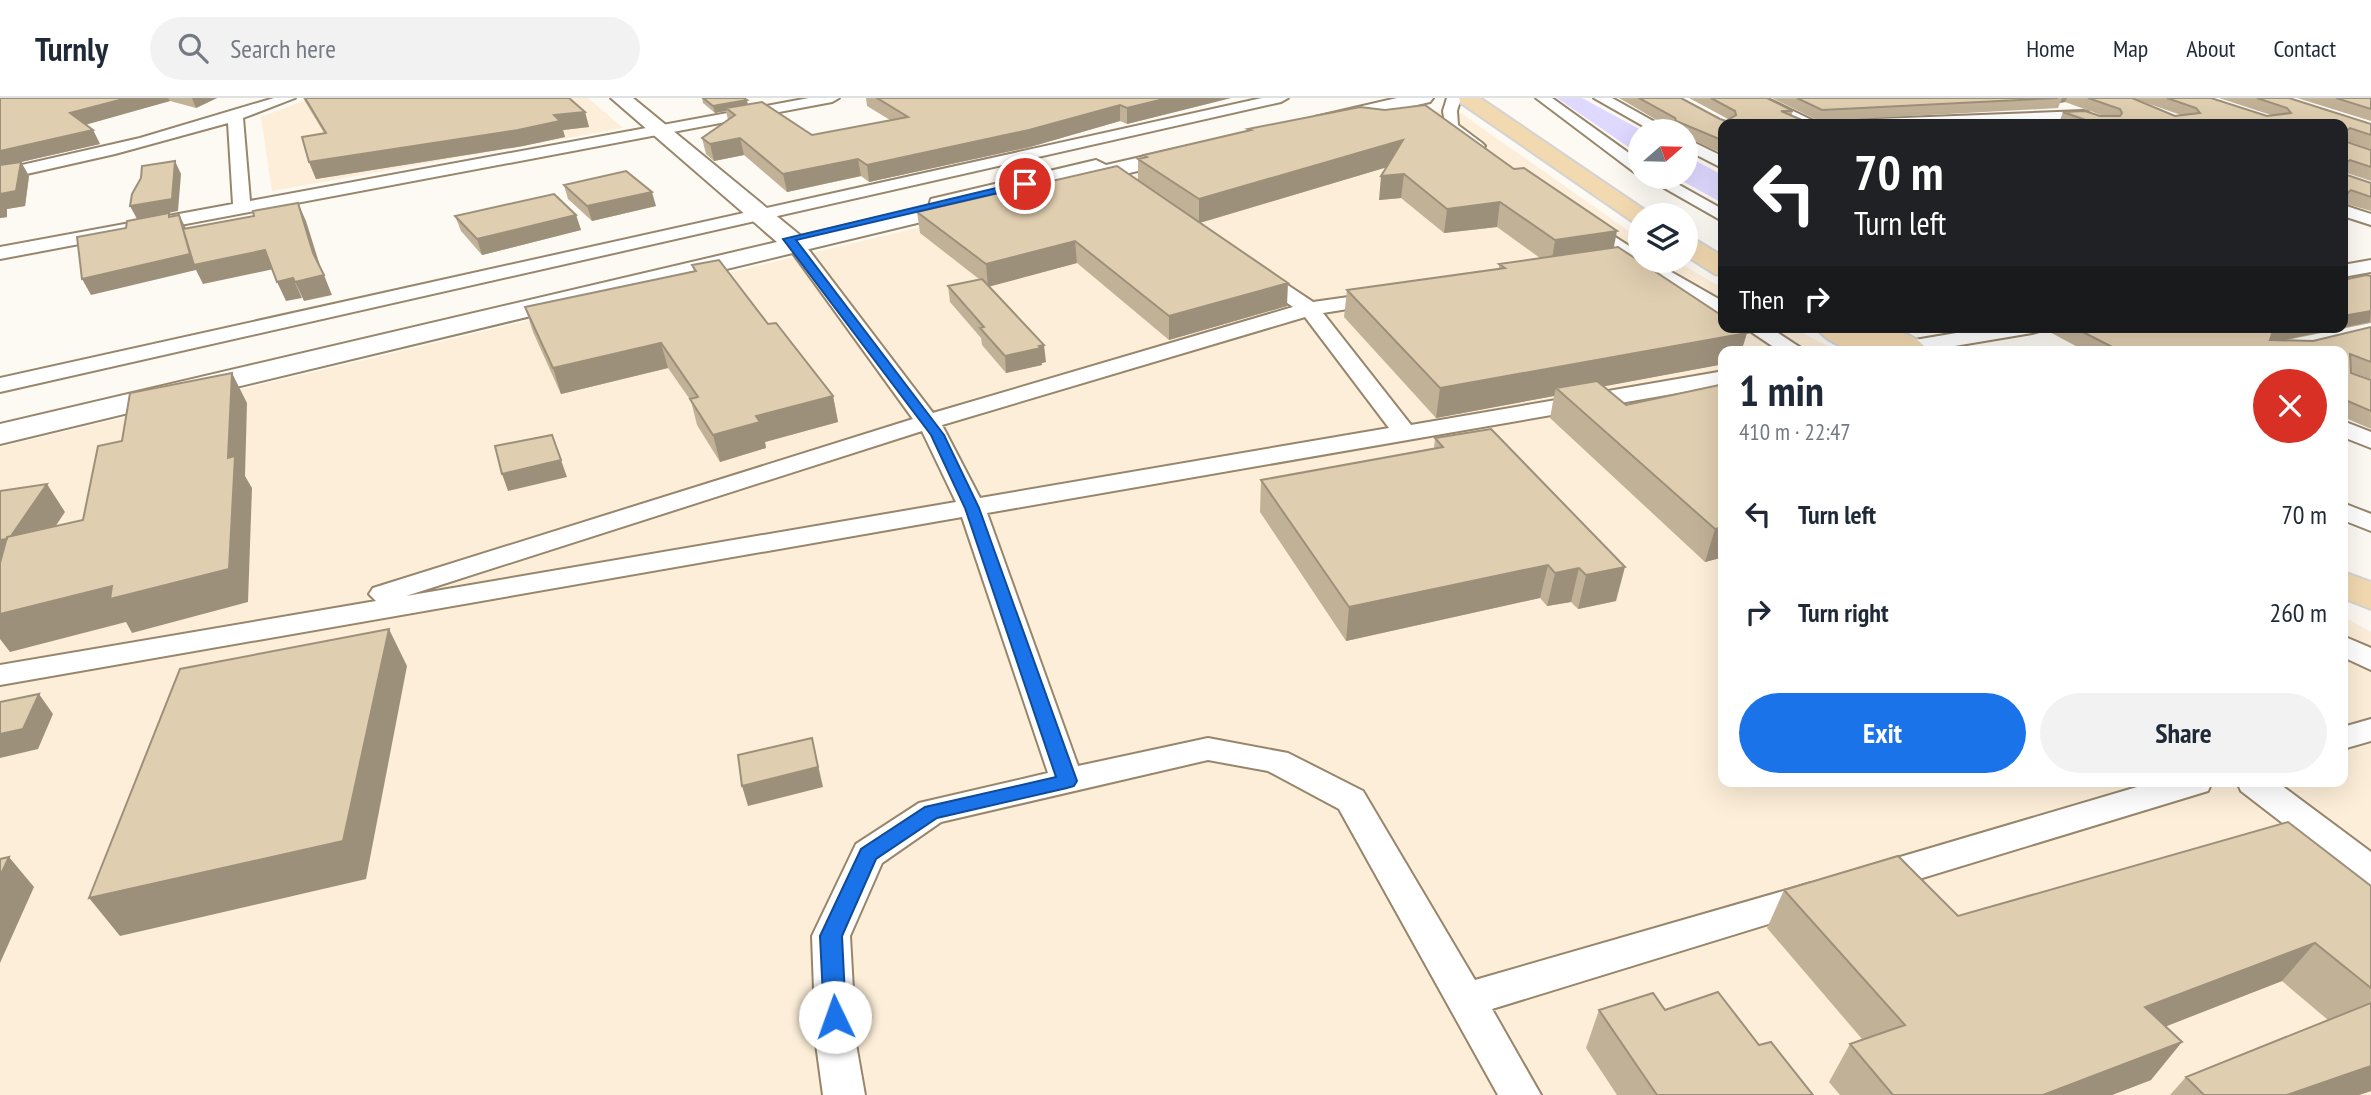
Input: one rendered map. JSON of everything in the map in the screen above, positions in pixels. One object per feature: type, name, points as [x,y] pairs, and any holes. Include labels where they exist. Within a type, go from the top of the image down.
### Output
[{"type":"main road","points":[[1461,98],[1485,98]]},
{"type":"main road","points":[[1500,98],[1522,118],[1637,203]]},
{"type":"main road","points":[[1468,99],[1634,203]]},
{"type":"main road","points":[[1698,233],[1718,244]]},
{"type":"main road","points":[[1698,252],[1718,264]]},
{"type":"main road","points":[[1846,333],[1881,346]]},
{"type":"main road","points":[[1874,333],[1888,346]]},
{"type":"main road","points":[[2348,562],[2371,573]]},
{"type":"main road","points":[[2348,586],[2371,597]]},
{"type":"street","points":[[0,175],[130,146],[288,98]]},
{"type":"street","points":[[621,98],[792,242],[937,435],[972,508],[1067,781]]},
{"type":"street","points":[[0,253],[832,98]]},
{"type":"street","points":[[0,385],[1281,98]]},
{"type":"street","points":[[1393,98],[1296,124],[1423,98]]},
{"type":"street","points":[[1454,98],[1450,111],[1451,127],[1495,159]]},
{"type":"street","points":[[1543,98],[1628,160]]},
{"type":"street","points":[[1601,98],[1640,119]]},
{"type":"street","points":[[1754,98],[1802,119]]},
{"type":"street","points":[[2021,119],[2089,117],[2049,102]]},
{"type":"street","points":[[235,116],[242,208]]},
{"type":"street","points":[[0,423],[792,242],[1109,171],[1210,144],[792,242],[0,434]]},
{"type":"street","points":[[1698,150],[1718,161]]},
{"type":"street","points":[[1109,171],[1131,186]]},
{"type":"street","points":[[1674,189],[1718,214]]},
{"type":"street","points":[[2348,212],[2371,220]]},
{"type":"street","points":[[1573,214],[1628,253]]},
{"type":"street","points":[[1242,263],[1309,309],[1404,432]]},
{"type":"street","points":[[1612,265],[1628,263]]},
{"type":"street","points":[[1660,273],[1718,307]]},
{"type":"street","points":[[284,626],[927,422],[1309,309],[1405,295]]},
{"type":"street","points":[[1764,333],[1787,346]]},
{"type":"street","points":[[1952,333],[1980,346]]},
{"type":"street","points":[[1921,346],[1993,333]]},
{"type":"street","points":[[0,675],[1718,379]]},
{"type":"street","points":[[2348,430],[2371,441]]},
{"type":"street","points":[[2348,512],[2371,523]]},
{"type":"street","points":[[2348,648],[2371,660]]},
{"type":"street","points":[[2348,737],[2371,730]]},
{"type":"street","points":[[844,1095],[836,1044],[831,936],[868,854],[931,812],[1208,749],[1276,761],[1351,800],[1520,1095]]},
{"type":"street","points":[[1465,1000],[2179,787]]},
{"type":"street","points":[[2260,787],[2371,871]]},
{"type":"shaded area","points":[[312,98],[588,98],[623,128],[272,191],[261,117]]},
{"type":"shaded area","points":[[1557,98],[1582,98],[1628,123],[1628,147]]},
{"type":"shaded area","points":[[1414,109],[1462,114],[1628,231],[1628,273],[1697,273],[1718,286],[1718,333],[1803,333],[1827,346],[1718,346],[1718,787],[2348,787],[2348,619],[2371,632],[2371,1095],[0,1095],[0,447]]},
{"type":"shaded area","points":[[1698,162],[1718,173],[1718,201],[1697,189]]},
{"type":"building","points":[[0,98],[127,98],[70,113],[93,130],[0,151]]},
{"type":"building","points":[[305,98],[569,98],[585,112],[554,115],[560,121],[518,130],[309,162],[302,137],[326,133]]},
{"type":"building","points":[[703,98],[744,98],[747,100],[713,106]]},
{"type":"building","points":[[877,98],[1168,98],[1127,108],[1120,105],[1029,130],[867,165],[858,159],[783,174],[740,138],[710,144],[702,138],[735,115],[726,108],[762,102],[812,135],[908,117]]},
{"type":"building","points":[[1639,98],[1681,98],[1720,119],[1718,138],[1698,130],[1698,119],[1675,119]]},
{"type":"building","points":[[1711,98],[1767,98],[1793,111],[1781,111],[1799,119],[1729,119],[1736,115],[1735,111]]},
{"type":"building","points":[[1797,98],[2058,98],[1822,110]]},
{"type":"building","points":[[2088,98],[2132,98],[2175,116],[2200,113],[2196,108],[2167,98],[2211,98],[2267,116],[2291,113],[2287,108],[2257,98],[2289,98],[2371,124],[2371,135],[2348,130],[2348,119],[2083,119],[2063,112],[2085,111],[2100,116],[2120,116],[2120,109]]},
{"type":"building","points":[[2336,98],[2371,98],[2371,109]]},
{"type":"building","points":[[1425,105],[1514,169],[1524,168],[1617,231],[1555,240],[1500,202],[1447,209],[1404,174],[1381,176],[1403,140],[1199,199],[1138,159],[1147,157],[1144,155],[1251,130],[1248,129],[1360,107],[1385,110]]},
{"type":"building","points":[[2348,142],[2371,150],[2371,167],[2348,161]]},
{"type":"building","points":[[175,161],[172,199],[130,206],[132,194],[141,178],[142,166]]},
{"type":"building","points":[[21,162],[16,191],[0,194],[0,165]]},
{"type":"building","points":[[1117,166],[1288,283],[1169,316],[1075,241],[986,264],[917,212]]},
{"type":"building","points":[[626,171],[652,192],[587,206],[564,185]]},
{"type":"building","points":[[2348,175],[2371,183],[2371,197],[2351,190],[2348,192]]},
{"type":"building","points":[[554,194],[576,215],[477,239],[455,216]]},
{"type":"building","points":[[298,203],[313,253],[324,275],[295,282],[293,278],[277,282],[265,250],[194,265],[183,229],[254,216],[253,211]]},
{"type":"building","points":[[169,213],[169,217],[179,215],[190,254],[82,279],[77,237],[126,228],[127,221]]},
{"type":"building","points":[[1618,247],[1628,254],[1628,273],[1657,273],[1718,313],[1718,333],[1747,333],[1440,388],[1347,290],[1505,268],[1499,264]]},
{"type":"building","points":[[719,260],[768,324],[776,323],[833,396],[756,416],[760,422],[713,435],[690,399],[698,397],[661,343],[553,368],[525,307],[696,271],[692,265]]},
{"type":"building","points":[[2371,276],[2371,311],[2348,315],[2348,279]]},
{"type":"building","points":[[982,279],[1044,345],[1039,346],[1041,348],[1005,356],[948,286]]},
{"type":"building","points":[[2371,327],[2371,362],[2350,354],[2351,373],[2371,380],[2371,411],[2348,401],[2348,346],[2110,346],[2085,333],[2272,333],[2270,340],[2313,341]]},
{"type":"building","points":[[232,373],[228,458],[235,456],[229,569],[110,599],[112,586],[0,614],[0,563],[7,537],[83,520],[98,446],[122,441],[130,393]]},
{"type":"building","points":[[1597,381],[1626,405],[1718,385],[1718,528],[1715,529],[1556,388]]},
{"type":"building","points":[[1491,429],[1625,567],[1586,575],[1579,568],[1555,573],[1548,565],[1349,607],[1261,480],[1443,447],[1435,438]]},
{"type":"building","points":[[552,435],[561,460],[502,474],[495,446]]},
{"type":"building","points":[[47,484],[11,536],[0,540],[0,491]]},
{"type":"building","points":[[389,629],[343,841],[89,898],[180,669]]},
{"type":"building","points":[[39,694],[23,729],[0,734],[0,702]]},
{"type":"building","points":[[812,738],[818,767],[742,786],[738,755]]},
{"type":"building","points":[[2288,822],[2371,886],[2371,988],[2315,943],[2145,1007],[2182,1042],[2043,1095],[1893,1095],[1850,1044],[1905,1025],[1784,890],[1898,856],[1958,916]]},
{"type":"building","points":[[9,857],[0,876],[0,859]]},
{"type":"building","points":[[1718,992],[1759,1045],[1771,1042],[1813,1095],[1657,1095],[1599,1010],[1653,993],[1665,1010]]},
{"type":"building","points":[[2371,1003],[2371,1066],[2287,1095],[2204,1095],[2186,1077]]},
{"type":"route","points":[[835,1017],[831,936],[868,854],[931,812],[1067,781],[972,508],[937,435],[796,245],[788,239],[1025,184]]}]
